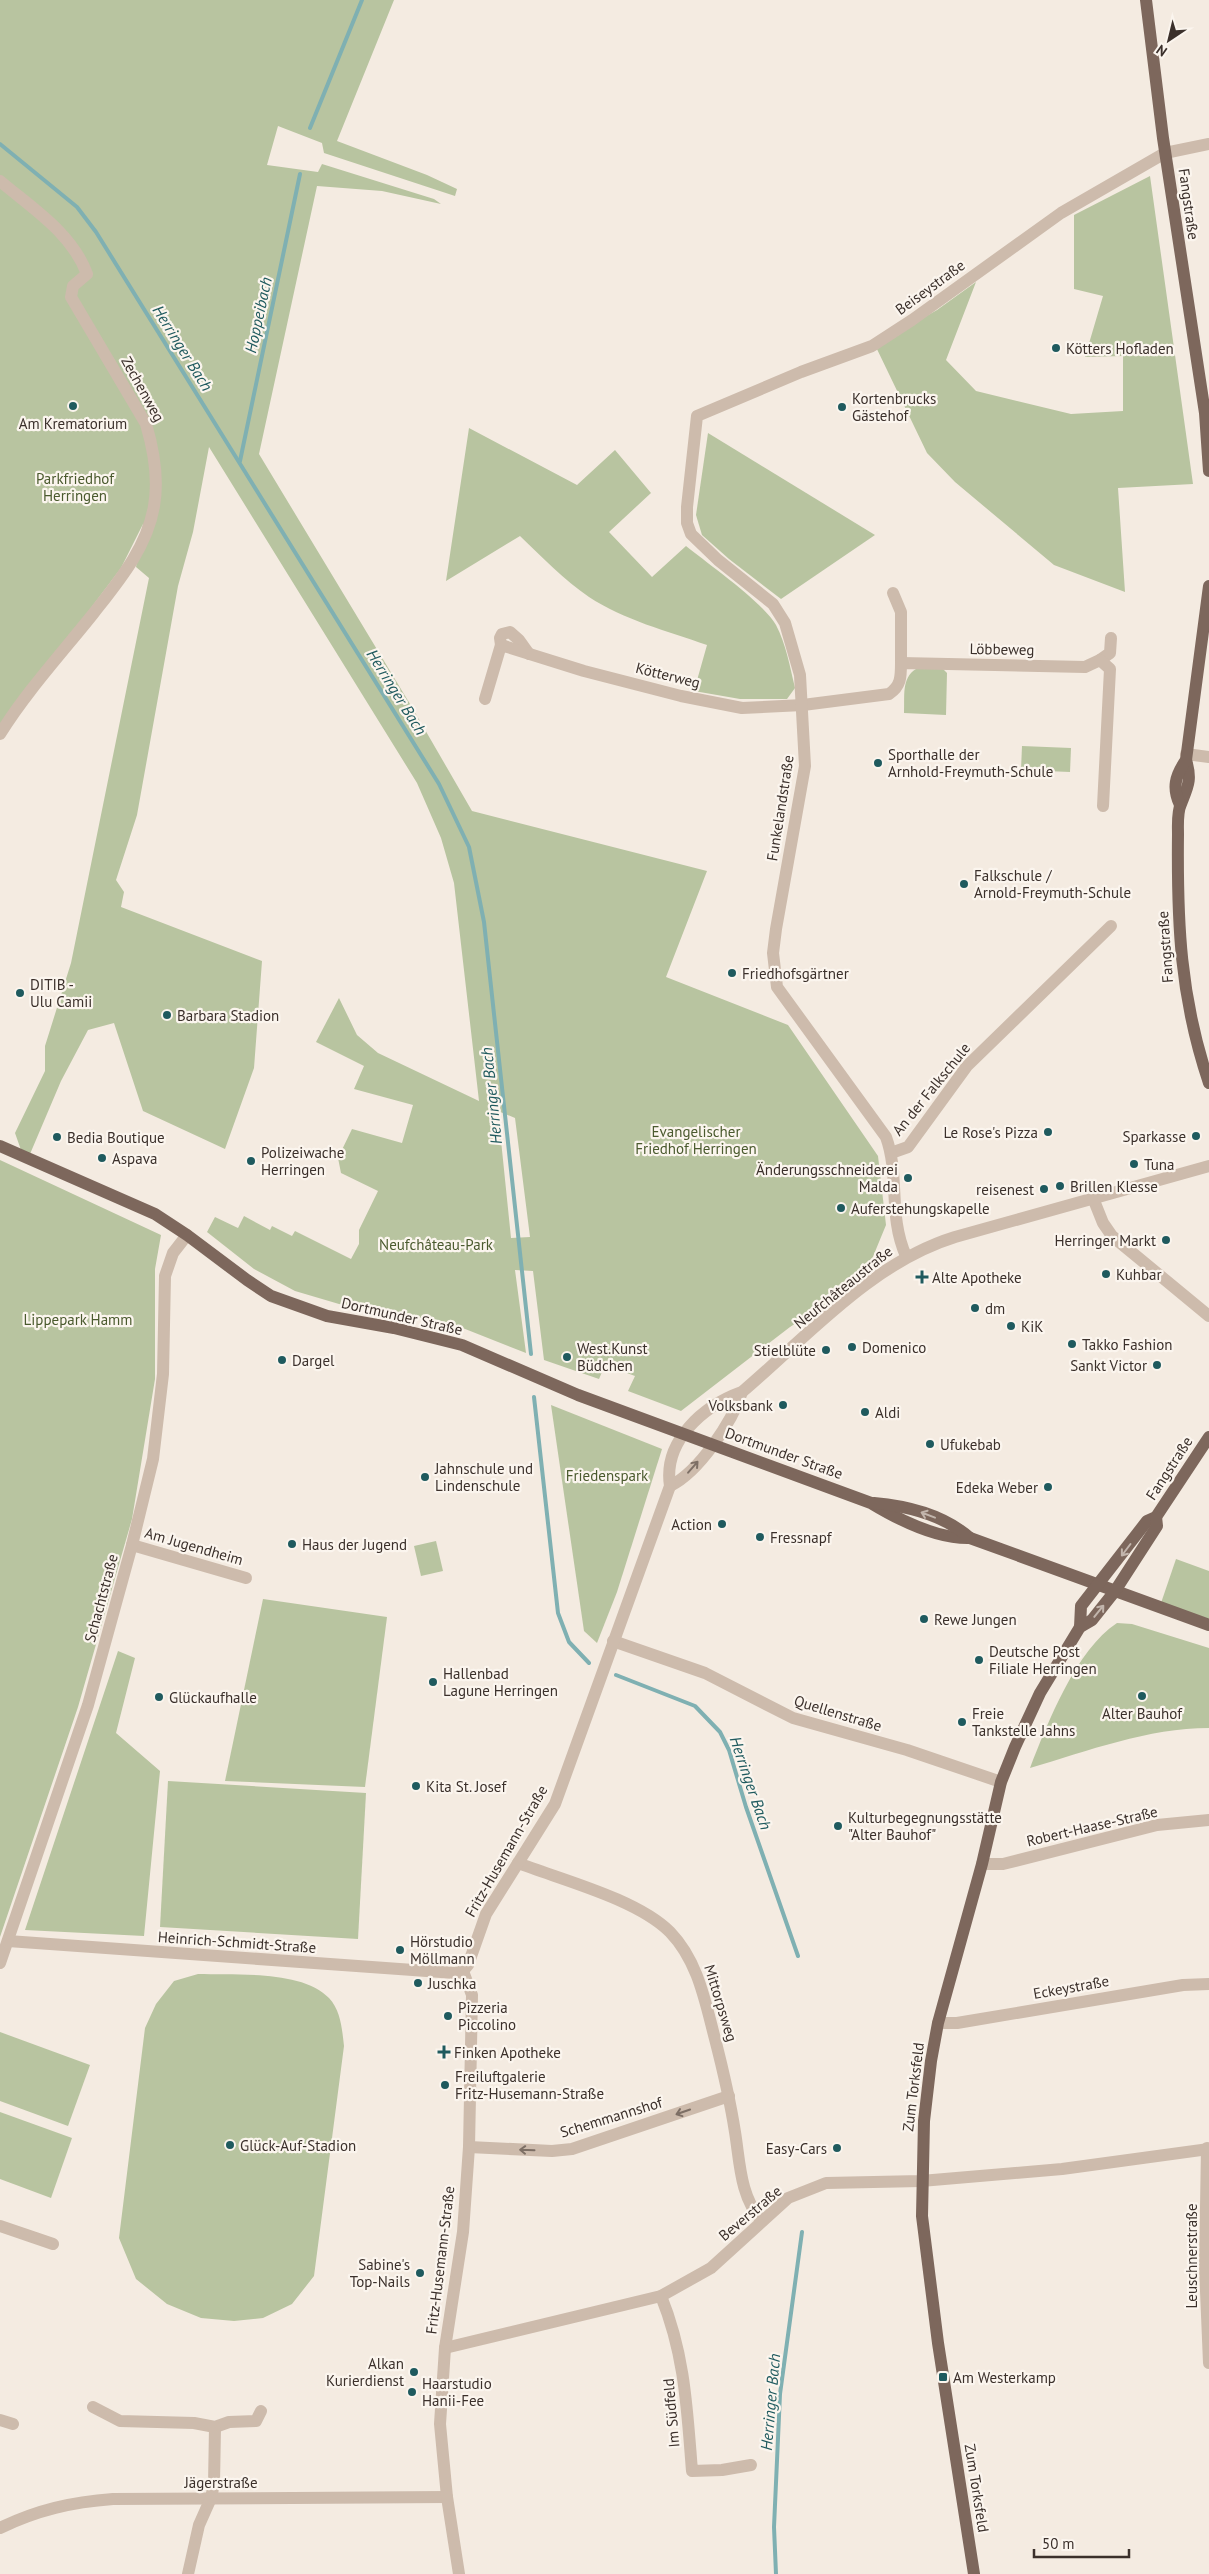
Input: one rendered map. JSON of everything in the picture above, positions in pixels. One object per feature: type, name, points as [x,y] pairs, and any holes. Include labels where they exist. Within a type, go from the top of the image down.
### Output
[{"type":"main road","name":"Fangstraße","points":[[1146,0],[1165,153],[1205,413],[1209,471]]},
{"type":"main road","name":"Fangstraße","points":[[1209,586],[1186,757],[1178,771],[1174,791],[1180,805],[1178,855],[1180,938],[1184,986],[1204,1052],[1209,1083]]},
{"type":"main road","name":"Dortmunder Straße","points":[[0,1146],[154,1214],[187,1234],[271,1296],[327,1316],[394,1328],[462,1345],[562,1388],[871,1503],[891,1515],[946,1536],[970,1538],[1209,1625]]},
{"type":"main road","name":"Fangstraße","points":[[1096,1584],[1123,1555],[1148,1522],[1156,1517],[1209,1437]]},
{"type":"main road","name":"Fangstraße","points":[[1115,1591],[1157,1526],[1156,1517]]},
{"type":"main road","name":"Zum Torksfeld","points":[[1080,1628],[1079,1613],[1081,1606],[1096,1584]]},
{"type":"main road","name":"Zum Torksfeld","points":[[974,2574],[938,2343],[922,2216],[921,2181],[924,2108],[938,2023],[982,1864],[1002,1782],[1040,1693],[1080,1628],[1092,1620],[1115,1591]]},
{"type":"street","name":"Beiseystraße","points":[[697,416],[801,372],[872,346],[912,320],[1061,213],[1165,153],[1209,144]]},
{"type":"street","name":"Zechenweg","points":[[0,181],[64,236],[83,264],[86,274],[73,286],[71,297],[146,424],[152,446],[156,485],[148,530],[122,577],[15,710],[0,734]]},
{"type":"street","name":"Funkelandstraße","points":[[697,416],[687,523],[691,534],[718,560],[774,604],[785,623],[800,675],[805,766],[776,929],[773,953],[777,987],[886,1137],[891,1153]]},
{"type":"street","points":[[803,705],[889,694],[896,689],[901,680],[901,612],[893,593]]},
{"type":"street","points":[[1103,806],[1110,669],[1100,660],[1110,653],[1111,638]]},
{"type":"street","name":"Kötterweg","points":[[485,699],[501,645],[584,671],[722,705],[742,708],[803,705]]},
{"type":"street","name":"Löbbeweg","points":[[901,663],[1085,667],[1100,660]]},
{"type":"street","points":[[1186,757],[1209,757]]},
{"type":"street","name":"An der Falkschule","points":[[906,1256],[895,1218],[891,1153],[908,1147],[967,1066],[1111,926]]},
{"type":"street","name":"Neufchâteaustraße","points":[[684,1433],[704,1412],[727,1397],[742,1392],[839,1307],[906,1256],[955,1237],[1209,1166]]},
{"type":"street","points":[[1093,1198],[1103,1223],[1112,1236],[1209,1316]]},
{"type":"street","name":"Schachtstraße","points":[[0,1963],[88,1705],[132,1545],[153,1459],[162,1374],[165,1276],[173,1252],[187,1234]]},
{"type":"street","name":"Neufchâteaustraße","points":[[712,1444],[730,1421],[742,1392]]},
{"type":"street","name":"Fritz-Husemann-Straße","points":[[459,2574],[447,2498],[440,2424],[445,2348],[463,2232],[469,2147],[472,1995],[463,1971],[468,1965],[486,1914],[556,1804],[670,1486],[668,1472],[670,1460],[684,1433]]},
{"type":"street","points":[[670,1486],[681,1481],[712,1444]]},
{"type":"street","name":"Am Jugendheim","points":[[132,1545],[246,1578]]},
{"type":"street","name":"Quellenstraße","points":[[614,1640],[705,1673],[794,1718],[906,1750],[1002,1782]]},
{"type":"street","name":"Robert-Haase-Straße","points":[[982,1864],[1003,1864],[1157,1826],[1209,1820]]},
{"type":"street","name":"Mittorpsweg","points":[[518,1864],[622,1902],[669,1931],[689,1957],[700,1982],[729,2096],[745,2192],[751,2210],[762,2221]]},
{"type":"street","name":"Heinrich-Schmidt-Straße","points":[[8,1941],[446,1972],[463,1971]]},
{"type":"street","name":"Eckeystraße","points":[[938,2023],[957,2023],[1183,1985],[1209,1984]]},
{"type":"street","name":"Schemmannshof","points":[[469,2147],[572,2149],[729,2096]]},
{"type":"street","name":"Beverstraße","points":[[445,2348],[661,2296],[711,2268],[788,2198],[826,2183],[921,2181],[1062,2169],[1208,2149]]},
{"type":"street","name":"Leuschnerstraße","points":[[1208,2149],[1205,2268],[1209,2363]]},
{"type":"street","points":[[0,2226],[53,2244]]},
{"type":"street","name":"Im Südfeld","points":[[661,2296],[671,2320],[683,2367],[692,2471],[722,2470],[751,2465]]},
{"type":"street","points":[[93,2406],[120,2421],[194,2423],[215,2427],[229,2422],[256,2421],[261,2412]]},
{"type":"street","points":[[0,2420],[13,2424]]},
{"type":"street","points":[[188,2574],[199,2525],[211,2498],[214,2484],[215,2427]]},
{"type":"street","name":"Jägerstraße","points":[[0,2528],[27,2515],[81,2502],[211,2498],[447,2498]]},
{"type":"green space","points":[[0,0],[394,0],[337,141],[427,175],[457,189],[455,196],[324,153],[322,143],[278,126],[267,165],[318,172],[322,164],[434,199],[441,204],[382,191],[317,186],[259,454],[413,709],[472,811],[707,871],[666,977],[788,1025],[878,1156],[886,1225],[872,1259],[848,1289],[790,1327],[681,1411],[628,1391],[635,1376],[605,1365],[599,1379],[544,1360],[533,1271],[515,1270],[526,1353],[450,1323],[339,1304],[295,1291],[254,1269],[207,1232],[215,1217],[238,1228],[244,1216],[270,1230],[272,1226],[292,1236],[295,1231],[351,1259],[359,1244],[359,1230],[378,1191],[341,1173],[338,1158],[352,1129],[402,1143],[413,1105],[354,1089],[364,1066],[316,1042],[339,998],[357,1035],[378,1053],[479,1101],[454,883],[441,838],[417,783],[209,447],[193,532],[178,586],[137,815],[116,880],[124,892],[121,907],[262,961],[254,1068],[225,1149],[143,1111],[114,1023],[88,1030],[61,1081],[30,1154],[21,1150],[15,1133],[45,1071],[45,1046],[71,963],[149,578],[136,567],[143,524],[121,568],[0,729]],"holes":[[[498,1111],[515,1118],[530,1237],[511,1238]]]},
{"type":"green space","points":[[1150,176],[1193,484],[1118,488],[1125,592],[1054,565],[955,482],[927,453],[875,345],[937,310],[976,282],[946,360],[976,391],[1071,414],[1123,411],[1123,356],[1085,357],[1103,296],[1074,289],[1074,215]]},
{"type":"green space","points":[[469,428],[577,485],[615,450],[651,493],[609,532],[652,577],[686,546],[760,606],[776,625],[785,648],[795,688],[787,699],[740,699],[694,691],[707,645],[646,624],[602,605],[553,568],[520,536],[446,581]]},
{"type":"green space","points":[[708,433],[875,535],[781,599],[729,559],[702,535],[696,515]]},
{"type":"green space","points":[[916,669],[943,669],[947,673],[946,715],[904,713],[906,683],[908,677]]},
{"type":"green space","points":[[1022,746],[1071,748],[1070,772],[1021,770]]},
{"type":"green space","name":"Lippepark Hamm","points":[[0,1160],[161,1235],[155,1269],[155,1379],[132,1519],[78,1707],[0,1937]]},
{"type":"green space","name":"Friedenspark","points":[[551,1405],[662,1449],[617,1592],[597,1643],[584,1631]]},
{"type":"green space","points":[[436,1541],[443,1571],[421,1576],[414,1546]]},
{"type":"green space","points":[[1176,1559],[1209,1571],[1209,1619],[1161,1603]]},
{"type":"green space","points":[[263,1599],[387,1617],[365,1787],[225,1781]]},
{"type":"green space","points":[[1117,1623],[1132,1624],[1209,1648],[1209,1728],[1186,1729],[1141,1736],[1030,1768],[1045,1730],[1076,1669],[1102,1635]]},
{"type":"green space","points":[[118,1651],[135,1658],[116,1733],[160,1771],[144,1936],[25,1930]]},
{"type":"green space","points":[[168,1781],[366,1793],[358,1939],[160,1927]]},
{"type":"green space","name":"Glück-Auf-Stadion","points":[[198,1974],[267,1976],[286,1978],[303,1983],[317,1989],[329,1998],[336,2009],[342,2027],[344,2046],[314,2276],[292,2304],[263,2318],[234,2321],[201,2318],[167,2304],[136,2279],[119,2238],[145,2028],[156,2004],[174,1981]]},
{"type":"green space","points":[[0,2032],[90,2065],[68,2126],[0,2101]]},
{"type":"green space","points":[[0,2112],[72,2138],[51,2198],[0,2179]]},
{"type":"waterway","name":"Hoppeibach","points":[[310,128],[362,0]]},
{"type":"waterway","name":"Herringer Bach","points":[[0,144],[77,207],[96,232],[439,784],[469,847],[484,922],[531,1354]]},
{"type":"waterway","name":"Hoppeibach","points":[[240,461],[300,174]]},
{"type":"waterway","name":"Herringer Bach","points":[[534,1397],[558,1613],[569,1642],[589,1663]]},
{"type":"waterway","name":"Herringer Bach","points":[[616,1675],[695,1706],[720,1732],[729,1750],[746,1807],[798,1956]]},
{"type":"waterway","name":"Herringer Bach","points":[[776,2574],[774,2527],[780,2394],[802,2232]]},
{"type":"place","name":"Kötters Hofladen","points":[[1056,348]]},
{"type":"place","name":"Am Krematorium","points":[[73,406]]},
{"type":"place","name":"Kortenbrucks Gästehof","points":[[842,407]]},
{"type":"place","name":"Sporthalle der Arnhold-Freymuth-Schule","points":[[878,763]]},
{"type":"place","name":"Falkschule / Arnold-Freymuth-Schule","points":[[964,884]]},
{"type":"place","name":"Friedhofsgärtner","points":[[732,973]]},
{"type":"place","name":"DITIB - Ulu Camii","points":[[20,993]]},
{"type":"place","name":"Barbara Stadion","points":[[167,1015]]},
{"type":"place","name":"Le Rose's Pizza","points":[[1048,1132]]},
{"type":"place","name":"Sparkasse","points":[[1196,1136]]},
{"type":"place","name":"Bedia Boutique","points":[[57,1137]]},
{"type":"place","name":"Aspava","points":[[102,1158]]},
{"type":"place","name":"Polizeiwache Herringen","points":[[251,1161]]},
{"type":"place","name":"Tuna","points":[[1134,1164]]},
{"type":"place","name":"Änderungsschneiderei Malda","points":[[908,1178]]},
{"type":"place","name":"Brillen Klesse","points":[[1060,1186]]},
{"type":"place","name":"reisenest","points":[[1044,1189]]},
{"type":"place","name":"Auferstehungskapelle","points":[[841,1208]]},
{"type":"place","name":"Herringer Markt","points":[[1166,1240]]},
{"type":"place","name":"Kuhbar","points":[[1106,1274]]},
{"type":"place","name":"Alte Apotheke","points":[[922,1277]]},
{"type":"place","name":"dm","points":[[975,1308]]},
{"type":"place","name":"KiK","points":[[1011,1326]]},
{"type":"place","name":"Takko Fashion","points":[[1072,1344]]},
{"type":"place","name":"Domenico","points":[[852,1347]]},
{"type":"place","name":"Stielblüte","points":[[826,1350]]},
{"type":"place","name":"West.Kunst Büdchen","points":[[567,1357]]},
{"type":"place","name":"Dargel","points":[[282,1360]]},
{"type":"place","name":"Sankt Victor","points":[[1157,1365]]},
{"type":"place","name":"Volksbank","points":[[783,1405]]},
{"type":"place","name":"Aldi","points":[[865,1412]]},
{"type":"place","name":"Ufukebab","points":[[930,1444]]},
{"type":"place","name":"Jahnschule und Lindenschule","points":[[425,1477]]},
{"type":"place","name":"Edeka Weber","points":[[1048,1487]]},
{"type":"place","name":"Action","points":[[722,1524]]},
{"type":"place","name":"Fressnapf","points":[[760,1537]]},
{"type":"place","name":"Haus der Jugend","points":[[292,1544]]},
{"type":"place","name":"Rewe Jungen","points":[[924,1619]]},
{"type":"place","name":"Deutsche Post Filiale Herringen","points":[[979,1660]]},
{"type":"place","name":"Hallenbad Lagune Herringen","points":[[433,1682]]},
{"type":"place","name":"Alter Bauhof","points":[[1142,1696]]},
{"type":"place","name":"Glückaufhalle","points":[[159,1697]]},
{"type":"place","name":"Freie Tankstelle Jahns","points":[[962,1722]]},
{"type":"place","name":"Kita St. Josef","points":[[416,1786]]},
{"type":"place","name":"Kulturbegegnungsstätte \"Alter Bauhof\"","points":[[838,1826]]},
{"type":"place","name":"Hörstudio Möllmann","points":[[400,1950]]},
{"type":"place","name":"Juschka","points":[[418,1983]]},
{"type":"place","name":"Pizzeria Piccolino","points":[[448,2016]]},
{"type":"place","name":"Finken Apotheke","points":[[444,2052]]},
{"type":"place","name":"Freiluftgalerie Fritz-Husemann-Straße","points":[[445,2085]]},
{"type":"place","name":"Glück-Auf-Stadion","points":[[230,2145]]},
{"type":"place","name":"Easy-Cars","points":[[837,2148]]},
{"type":"place","name":"Sabine's Top-Nails","points":[[420,2273]]},
{"type":"place","name":"Alkan Kurierdienst","points":[[414,2372]]},
{"type":"place","name":"Am Westerkamp","points":[[943,2377]]},
{"type":"place","name":"Haarstudio Hanii-Fee","points":[[412,2392]]},
{"type":"park label","name":"Parkfriedhof Herringen","points":[[75,486]]},
{"type":"park label","name":"Evangelischer Friedhof Herringen","points":[[696,1140]]},
{"type":"park label","name":"Neufchâteau-Park","points":[[436,1244]]}]
